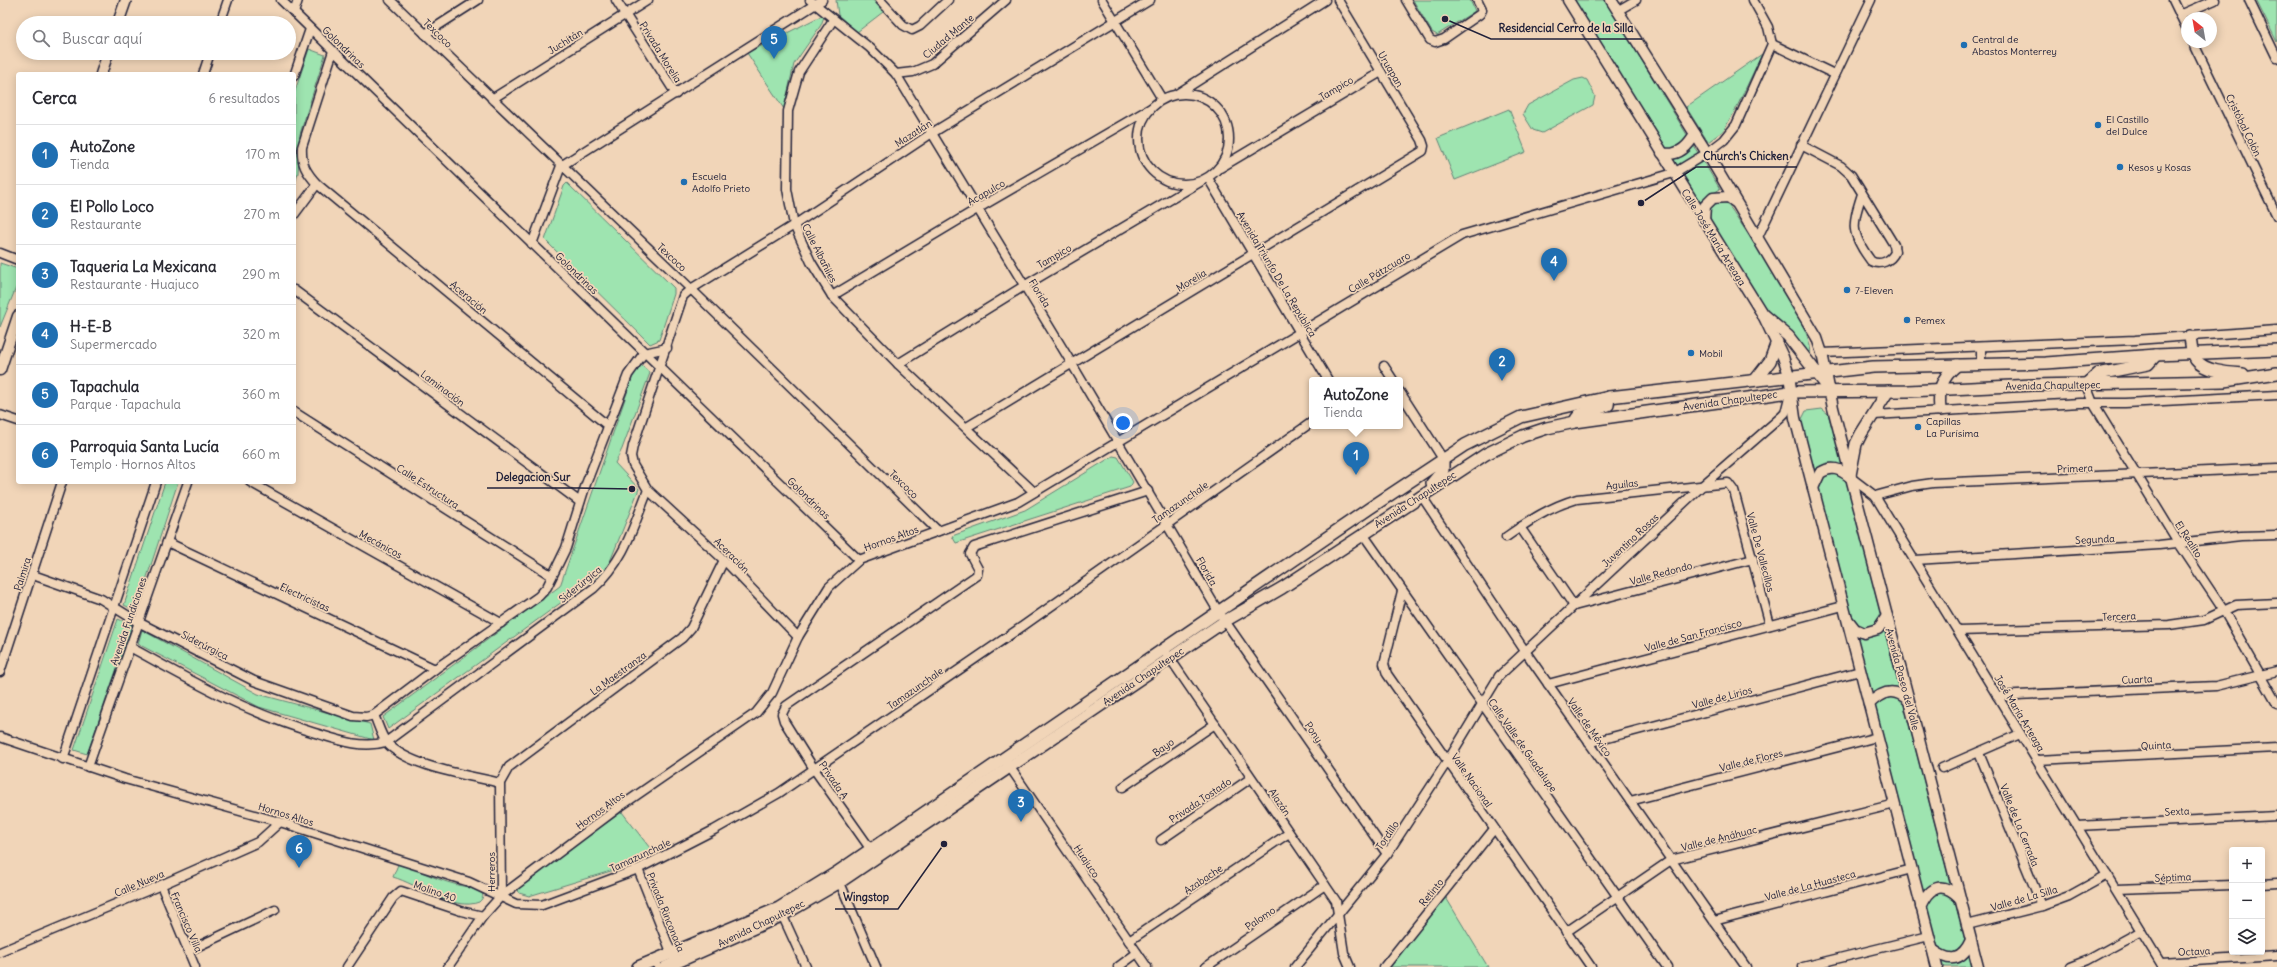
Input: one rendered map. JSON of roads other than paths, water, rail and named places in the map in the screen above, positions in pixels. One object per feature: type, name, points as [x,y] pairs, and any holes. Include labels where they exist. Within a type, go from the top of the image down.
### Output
[{"type":"main road","points":[[1763,315],[1788,336],[1821,372],[1830,390]]},
{"type":"main road","points":[[2190,336],[2192,353],[2202,365],[2219,371],[2260,376]]},
{"type":"main road","points":[[1756,379],[1770,362],[1777,342]]},
{"type":"main road","name":"Avenida Chapultepec","points":[[1007,762],[1163,648],[1218,610],[1454,452],[1521,417],[1609,397],[1789,375],[1873,367],[2046,363],[2156,355],[2277,350]]},
{"type":"main road","points":[[2086,385],[2098,374],[2148,364],[2156,355]]},
{"type":"main road","points":[[1940,410],[1939,390],[1945,377],[1957,365]]},
{"type":"main road","name":"Avenida Chapultepec","points":[[671,965],[781,912],[838,878],[1007,762],[1225,621],[1282,588],[1420,495],[1467,465],[1523,436],[1547,428],[1575,422],[1790,392],[1830,390],[1939,390],[2225,381],[2277,373]]},
{"type":"main road","points":[[1850,476],[1856,444],[1864,427],[1874,415],[1888,391]]},
{"type":"main road","points":[[1575,422],[1579,415],[1608,405],[1609,397]]},
{"type":"main road","points":[[1454,452],[1455,461],[1467,465]]},
{"type":"main road","points":[[1420,495],[1442,473],[1443,460]]},
{"type":"main road","points":[[638,967],[656,963],[671,952],[781,912]]},
{"type":"street","points":[[120,16],[126,0]]},
{"type":"street","points":[[222,16],[228,0]]},
{"type":"street","name":"Golondrinas","points":[[281,0],[859,560]]},
{"type":"street","points":[[294,13],[298,0]]},
{"type":"street","name":"Texcoco","points":[[390,0],[561,166],[691,289],[938,532]]},
{"type":"street","points":[[425,34],[478,0]]},
{"type":"street","name":"Privada Morelia","points":[[616,0],[676,94]]},
{"type":"street","name":"Juchitán","points":[[492,99],[648,0]]},
{"type":"street","points":[[880,0],[903,25],[912,30],[920,26],[948,0]]},
{"type":"street","name":"Ciudad Mante","points":[[896,74],[914,72],[932,64],[1006,0]]},
{"type":"street","points":[[1102,0],[1162,99]]},
{"type":"street","name":"Mazatlán","points":[[691,289],[794,225],[932,133],[1150,0]]},
{"type":"street","points":[[1177,94],[1191,94],[1204,98],[1215,106],[1224,117],[1229,130],[1229,144],[1226,158],[1218,169],[1208,178],[1188,185],[1176,184],[1159,178],[1146,165],[1138,142],[1139,130],[1144,118],[1151,108],[1162,99],[1177,94],[1325,0]]},
{"type":"street","name":"Uruapan","points":[[1338,0],[1422,140],[1424,148]]},
{"type":"street","points":[[1406,0],[1430,40],[1434,42],[1444,39],[1480,14],[1482,10],[1477,0]]},
{"type":"street","name":"Calle José María Arteaga","points":[[1568,0],[1763,315],[1777,342],[1789,375],[1790,392]]},
{"type":"street","points":[[1610,0],[1707,153],[1757,239],[1810,325],[1822,353],[1821,372]]},
{"type":"street","points":[[1617,11],[1636,0]]},
{"type":"street","points":[[1753,0],[1768,27],[1772,44],[1834,74]]},
{"type":"street","points":[[1757,239],[1834,74],[1871,0]]},
{"type":"street","points":[[2173,0],[2180,15],[2215,0]]},
{"type":"street","points":[[2249,0],[2277,58]]},
{"type":"street","points":[[532,244],[561,166],[676,94],[816,2]]},
{"type":"street","name":"Florida","points":[[816,2],[833,20],[870,48],[896,74],[1119,442],[1225,621]]},
{"type":"street","name":"Calle Albañiles","points":[[833,20],[798,72],[788,111],[787,189],[794,225],[811,262],[832,296],[898,364],[1034,492]]},
{"type":"street","points":[[295,72],[310,29]]},
{"type":"street","name":"Calle Pátzcuaro","points":[[1119,442],[1299,331],[1462,235],[1674,173],[1707,153],[1724,140],[1736,126],[1772,44]]},
{"type":"street","name":"Cristóbal Colón","points":[[2196,48],[2277,216]]},
{"type":"street","points":[[296,212],[317,184],[303,166],[302,147],[333,51]]},
{"type":"street","points":[[102,72],[106,60]]},
{"type":"street","points":[[204,72],[208,60]]},
{"type":"street","name":"Tampico","points":[[1218,169],[1382,72]]},
{"type":"street","name":"Acapulco","points":[[832,296],[977,209],[1151,108]]},
{"type":"street","points":[[1662,153],[1676,153],[1683,150],[1690,143],[1694,134]]},
{"type":"street","points":[[1801,146],[1841,166],[1851,175],[1894,245],[1895,252],[1889,260],[1878,263],[1871,261],[1854,229],[1854,220],[1862,194]]},
{"type":"street","name":"Morelia","points":[[967,428],[1419,154],[1424,148]]},
{"type":"street","name":"Avenida Triunfo De La República","points":[[1208,178],[1326,377]]},
{"type":"street","name":"Tampico","points":[[898,364],[1024,286],[1200,182]]},
{"type":"street","name":"Aceración","points":[[317,184],[608,426]]},
{"type":"street","points":[[1704,220],[1705,206],[1713,198],[1728,197],[1735,202]]},
{"type":"street","points":[[0,253],[16,259]]},
{"type":"street","points":[[648,490],[636,473],[631,456],[633,446],[667,348],[680,303],[691,289]]},
{"type":"street","name":"Laminación","points":[[296,291],[580,502]]},
{"type":"street","points":[[0,370],[16,322]]},
{"type":"street","points":[[1822,353],[2135,340],[2277,330]]},
{"type":"street","points":[[1981,347],[1981,365]]},
{"type":"street","points":[[644,353],[667,348]]},
{"type":"street","name":"Siderúrgica","points":[[33,575],[101,600],[138,622],[254,681],[353,716],[366,717],[374,715],[435,669],[539,596],[552,576],[566,548],[580,502],[628,375],[644,353]]},
{"type":"street","points":[[1384,366],[1391,377]]},
{"type":"street","name":"El Realito","points":[[2086,385],[2093,403],[2178,542],[2224,611],[2277,704]]},
{"type":"street","name":"Avenida Paseo del Valle","points":[[1830,390],[1850,476],[1978,967]]},
{"type":"street","points":[[1790,392],[1795,418],[1846,618],[1937,967]]},
{"type":"street","name":"Juventino Rosas","points":[[1481,703],[1499,676],[1525,651],[1703,485],[1781,417],[1787,406],[1790,392]]},
{"type":"street","points":[[1874,415],[1940,410],[2277,395]]},
{"type":"street","points":[[1403,397],[1443,460]]},
{"type":"street","name":"Calle Estructura","points":[[296,413],[552,576]]},
{"type":"street","points":[[0,415],[16,420]]},
{"type":"street","name":"Tamazunchale","points":[[501,896],[523,906],[542,905],[638,869],[714,830],[779,793],[1023,626],[1309,424]]},
{"type":"street","name":"Hornos Altos","points":[[0,737],[88,768],[280,822],[469,882],[501,896],[618,808],[756,713],[772,693],[798,637],[829,587],[859,560],[1018,502],[1119,442]]},
{"type":"street","points":[[1813,488],[1820,473],[1829,468],[1841,470],[1850,476]]},
{"type":"street","name":"Primera","points":[[1875,496],[1912,486],[1933,483],[2137,476],[2277,468]]},
{"type":"street","name":"José María Arteaga","points":[[1850,476],[1875,496],[2162,965]]},
{"type":"street","name":"Aguilas","points":[[1506,537],[1557,505],[1577,500],[1703,485],[1725,483],[1731,485]]},
{"type":"street","name":"Palmira","points":[[0,672],[33,575],[61,484]]},
{"type":"street","name":"Avenida Fundiciones","points":[[63,759],[155,484]]},
{"type":"street","name":"Avenida Fundiciones","points":[[88,768],[187,484]]},
{"type":"street","name":"Mecánicos","points":[[254,484],[501,623]]},
{"type":"street","name":"Valle De Vallecillos","points":[[1731,485],[1753,559],[1770,625]]},
{"type":"street","name":"Aceración","points":[[648,490],[724,560],[798,637]]},
{"type":"street","name":"Siderúrgica","points":[[130,647],[214,694],[275,721],[345,742],[374,746],[386,742],[574,604],[610,574],[622,556],[648,490]]},
{"type":"street","name":"Privada A","points":[[873,854],[814,769],[784,721],[783,710],[789,703],[977,574],[978,569],[970,554],[974,547],[1148,491]]},
{"type":"street","name":"Valle de México","points":[[1420,495],[1525,651],[1746,967]]},
{"type":"street","points":[[1520,527],[1574,606]]},
{"type":"street","name":"Calle Valle de Guadalupe","points":[[1363,534],[1667,967]]},
{"type":"street","name":"Segunda","points":[[1915,560],[2159,545],[2241,536],[2277,535]]},
{"type":"street","name":"Electricistas","points":[[167,542],[435,669]]},
{"type":"street","name":"Valle Redondo","points":[[1574,606],[1753,559]]},
{"type":"street","name":"La Maestranza","points":[[500,783],[508,767],[520,757],[682,638],[690,628],[724,560]]},
{"type":"street","name":"Valle Nacional","points":[[1402,591],[1384,668],[1389,678],[1591,967]]},
{"type":"street","name":"Tercera","points":[[1958,631],[2169,625],[2204,620],[2236,605],[2251,603],[2277,603]]},
{"type":"street","name":"Valle de San Francisco","points":[[1548,684],[1843,606]]},
{"type":"street","points":[[1846,618],[1855,629],[1864,633],[1878,629],[1887,616]]},
{"type":"street","name":"Pony","points":[[1225,621],[1387,854]]},
{"type":"street","name":"Alazán","points":[[1163,648],[1336,901],[1340,913],[1344,953],[1350,967]]},
{"type":"street","name":"Valle de Lirios","points":[[1589,743],[1860,671]]},
{"type":"street","name":"Cuarta","points":[[1997,696],[2216,686],[2277,671]]},
{"type":"street","points":[[1869,704],[1880,695],[1892,692],[1900,692],[1908,700]]},
{"type":"street","name":"Tordillo","points":[[1295,967],[1387,854],[1447,762],[1481,703]]},
{"type":"street","points":[[374,715],[386,742],[398,754],[417,762],[500,783]]},
{"type":"street","name":"Bayo","points":[[1123,787],[1215,724]]},
{"type":"street","points":[[1942,768],[2020,734]]},
{"type":"street","name":"Valle de Flores","points":[[1630,801],[1877,737]]},
{"type":"street","name":"Quinta","points":[[2037,760],[2277,748]]},
{"type":"street","name":"Valle de La Cerrada","points":[[1979,753],[2042,906]]},
{"type":"street","name":"Huajuco","points":[[1007,762],[1147,967]]},
{"type":"street","name":"Privada Tostado","points":[[1161,840],[1252,778]]},
{"type":"street","name":"Herreros","points":[[448,967],[483,916],[501,896],[500,783]]},
{"type":"street","name":"Valle de Anáhuac","points":[[1566,932],[1671,860],[1895,804]]},
{"type":"street","name":"Sexta","points":[[2077,826],[2277,816]]},
{"type":"street","name":"Calle Nueva","points":[[0,952],[161,885],[258,842],[280,822]]},
{"type":"street","name":"Retinto","points":[[1384,967],[1494,829]]},
{"type":"street","name":"Azabache","points":[[1129,941],[1289,833]]},
{"type":"street","name":"Privada Rinconada","points":[[638,869],[671,952],[671,965]]},
{"type":"street","name":"Valle de La Huasteca","points":[[1714,921],[1912,869]]},
{"type":"street","name":"Valle de La Silla","points":[[1967,925],[2042,906],[2069,896],[2107,875]]},
{"type":"street","points":[[838,878],[876,967]]},
{"type":"street","points":[[2265,884],[2277,883]]},
{"type":"street","name":"Francisco Villa","points":[[161,885],[195,967]]},
{"type":"street","name":"Palomo","points":[[1206,967],[1325,885]]},
{"type":"street","name":"Séptima","points":[[2116,889],[2229,885]]},
{"type":"street","points":[[1921,907],[1928,893],[1938,888],[1950,889],[1959,897]]},
{"type":"street","name":"Molino 40","points":[[347,967],[393,898],[401,891],[461,911],[483,916]]},
{"type":"street","points":[[188,951],[275,910]]},
{"type":"street","points":[[781,912],[806,967]]},
{"type":"street","points":[[2070,967],[2088,960],[2141,931]]},
{"type":"street","points":[[1803,967],[1929,936]]},
{"type":"street","points":[[1933,950],[1946,959],[1955,958],[1967,951],[1971,941]]},
{"type":"street","points":[[1118,967],[1137,953]]},
{"type":"street","name":"Octava","points":[[2162,965],[2277,956]]},
{"type":"place","name":"Residencial Cerro de la Silla","points":[[1445,19]]},
{"type":"place","name":"Central de Abastos Monterrey","points":[[1964,45]]},
{"type":"place","name":"Tapachula","points":[[774,59]]},
{"type":"place","name":"El Castillo del Dulce","points":[[2098,125]]},
{"type":"place","name":"Kesos y Kosas","points":[[2120,167]]},
{"type":"place","name":"Escuela Adolfo Prieto","points":[[684,182]]},
{"type":"place","name":"Church's Chicken","points":[[1641,203]]},
{"type":"place","name":"H-E-B","points":[[1554,281]]},
{"type":"place","name":"7-Eleven","points":[[1847,290]]},
{"type":"place","name":"Pemex","points":[[1907,320]]},
{"type":"place","name":"Mobil","points":[[1691,353]]},
{"type":"place","name":"El Pollo Loco","points":[[1502,381]]},
{"type":"place","name":"Capillas La Purísima","points":[[1918,427]]},
{"type":"place","name":"AutoZone","points":[[1356,475]]},
{"type":"place","name":"Delegacion Sur","points":[[632,489]]},
{"type":"place","name":"Taqueria La Mexicana","points":[[1021,822]]},
{"type":"place","name":"Wingstop","points":[[944,844]]},
{"type":"place","name":"Parroquia Santa Lucía","points":[[299,868]]}]
